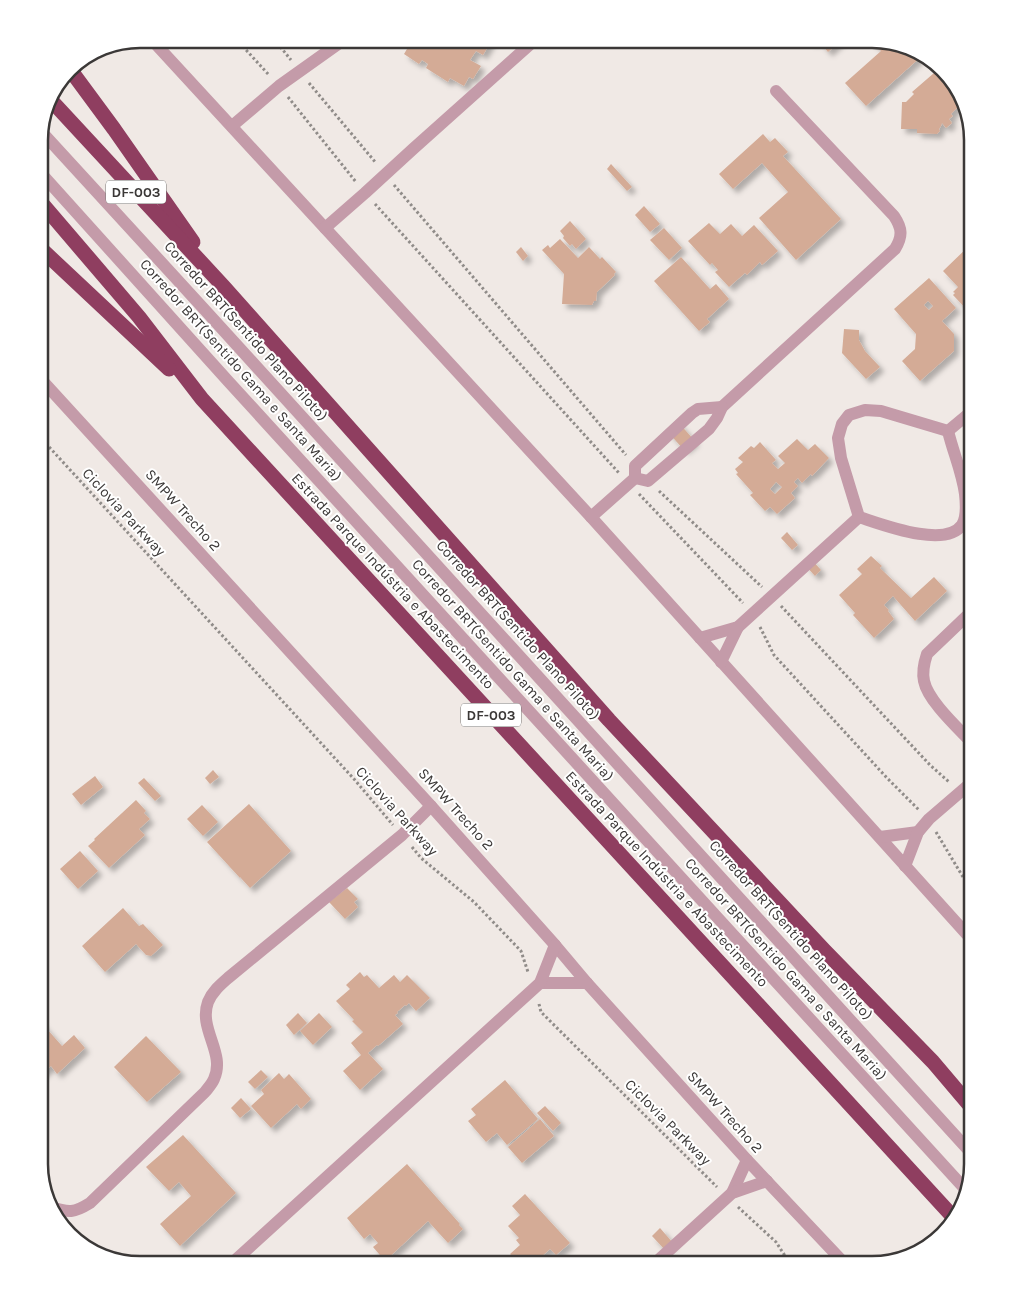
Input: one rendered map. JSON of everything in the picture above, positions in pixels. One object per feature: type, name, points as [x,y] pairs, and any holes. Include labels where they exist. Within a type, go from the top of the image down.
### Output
[{"type":"highway","points":[[74,74],[114,129],[224,288]]},
{"type":"highway","name":"DF-003","points":[[54,104],[224,288],[609,720],[831,957],[933,1062],[964,1099]]},
{"type":"highway","name":"Estrada Parque Indústria e Abastecimento","points":[[48,211],[139,317],[202,399],[950,1213]]},
{"type":"highway","points":[[48,255],[202,399]]},
{"type":"street","points":[[159,48],[591,516],[964,931]]},
{"type":"street","points":[[232,126],[279,86],[333,48]]},
{"type":"street","points":[[325,228],[526,48]]},
{"type":"street","points":[[633,476],[648,481],[709,429],[722,407],[895,248],[898,243],[901,234],[899,224],[887,208],[776,90]]},
{"type":"street","name":"Corredor BRT(Sentido Plano Piloto)","points":[[48,139],[964,1145]]},
{"type":"street","name":"Corredor BRT(Sentido Gama e Santa Maria)","points":[[48,180],[235,388],[961,1185]]},
{"type":"street","name":"SMPW Trecho 2","points":[[48,388],[431,806],[747,1160],[838,1256]]},
{"type":"street","points":[[591,516],[633,476],[692,413],[698,409],[722,407]]},
{"type":"street","points":[[859,517],[841,458],[838,438],[842,424],[849,415],[865,410],[881,411],[948,431]]},
{"type":"street","points":[[948,431],[964,417]]},
{"type":"street","points":[[948,431],[961,472],[964,488]]},
{"type":"street","points":[[859,517],[909,532],[944,536],[962,525],[964,518]]},
{"type":"street","points":[[721,662],[738,627],[859,517]]},
{"type":"street","points":[[964,619],[927,654],[923,675],[924,684],[929,693],[945,715],[964,735]]},
{"type":"street","points":[[700,638],[738,627]]},
{"type":"street","points":[[906,866],[918,832],[929,819],[964,789]]},
{"type":"street","points":[[59,1209],[78,1210],[90,1203],[205,1092],[213,1082],[218,1064],[206,1022],[208,1004],[214,991],[402,835],[431,806]]},
{"type":"street","points":[[880,837],[918,832]]},
{"type":"street","points":[[240,1256],[537,985],[556,946]]},
{"type":"street","points":[[537,985],[587,983]]},
{"type":"street","points":[[730,1195],[747,1160]]},
{"type":"street","points":[[663,1256],[730,1195],[767,1181]]},
{"type":"path","points":[[244,48],[279,86],[365,193],[633,476]]},
{"type":"path","points":[[281,48],[633,476],[753,614],[774,655],[887,778],[929,819],[964,878]]},
{"type":"path","name":"Ciclovia Parkway","points":[[48,446],[354,779],[421,858],[474,902],[521,951],[537,985],[541,1012],[730,1195],[776,1242],[785,1256]]},
{"type":"path","points":[[648,481],[771,595],[930,766],[960,792]]},
{"type":"building","points":[[408,48],[487,48],[483,55],[476,51],[470,60],[481,66],[473,79],[469,77],[464,86],[450,78],[448,82],[426,68],[428,64],[422,60],[419,64],[404,54]]},
{"type":"building","points":[[825,48],[833,48],[828,52]]},
{"type":"building","points":[[878,48],[901,52],[918,60],[866,106],[845,83],[881,51]]},
{"type":"building","points":[[934,73],[941,78],[958,107],[949,119],[952,123],[946,128],[942,123],[937,134],[917,133],[917,129],[901,129],[902,102],[906,102],[914,94],[912,92]]},
{"type":"building","points":[[763,134],[770,142],[775,138],[788,152],[783,156],[841,219],[796,260],[759,218],[788,192],[762,163],[733,189],[719,174]]},
{"type":"building","points":[[611,164],[632,187],[627,191],[607,169]]},
{"type":"building","points":[[644,206],[660,224],[650,232],[635,215]]},
{"type":"building","points":[[570,221],[586,239],[576,249],[572,244],[570,246],[560,231]]},
{"type":"building","points":[[709,223],[720,234],[731,224],[742,236],[754,225],[778,251],[762,265],[760,262],[747,275],[745,273],[729,287],[715,272],[718,270],[712,263],[710,265],[688,241]]},
{"type":"building","points":[[664,228],[682,248],[669,260],[650,240]]},
{"type":"building","points":[[560,239],[578,258],[589,247],[616,272],[597,292],[596,301],[592,305],[562,304],[564,274],[542,250],[548,245],[550,248]]},
{"type":"building","points":[[521,247],[528,256],[523,261],[516,252]]},
{"type":"building","points":[[964,251],[964,307],[953,295],[955,293],[953,292],[958,287],[943,271]]},
{"type":"building","points":[[681,257],[710,289],[716,284],[729,299],[707,319],[710,322],[699,331],[654,281]]},
{"type":"building","points":[[929,278],[956,308],[942,321],[954,334],[954,351],[920,381],[902,361],[915,349],[916,334],[894,309]],"holes":[[[928,301],[933,306],[929,310],[924,305]]]},
{"type":"building","points":[[844,329],[859,330],[859,340],[865,351],[880,367],[866,379],[842,353]]},
{"type":"building","points":[[677,421],[695,441],[684,450],[667,431]]},
{"type":"building","points":[[797,439],[808,450],[815,444],[829,458],[812,476],[811,474],[802,483],[798,478],[794,482],[798,486],[791,493],[795,498],[777,514],[770,507],[765,511],[750,495],[753,493],[736,474],[738,473],[735,469],[743,462],[738,458],[751,446],[754,448],[760,442],[776,460],[772,463],[778,469],[785,463],[778,456]],"holes":[[[776,482],[782,487],[775,494],[770,489]]]},
{"type":"building","points":[[787,532],[798,545],[792,550],[781,538]]},
{"type":"building","points":[[871,556],[882,566],[880,568],[911,598],[934,577],[947,591],[915,621],[893,596],[884,605],[894,619],[874,638],[853,615],[855,613],[839,595],[862,574],[857,569]]},
{"type":"building","points":[[811,559],[821,570],[815,576],[805,565]]},
{"type":"building","points":[[213,770],[219,777],[210,784],[205,778]]},
{"type":"building","points":[[95,776],[103,787],[81,805],[72,794]]},
{"type":"building","points":[[144,778],[161,796],[155,801],[138,783]]},
{"type":"building","points":[[136,800],[146,811],[144,813],[150,819],[139,829],[145,835],[109,868],[88,846]]},
{"type":"building","points":[[249,804],[291,851],[250,888],[207,842]]},
{"type":"building","points":[[202,805],[218,822],[203,836],[187,819]]},
{"type":"building","points":[[80,851],[98,871],[78,889],[60,869]]},
{"type":"building","points":[[347,888],[358,899],[354,902],[358,907],[345,919],[329,902]]},
{"type":"building","points":[[123,908],[139,926],[143,924],[163,945],[151,956],[146,955],[136,944],[105,972],[82,946]]},
{"type":"building","points":[[360,972],[364,977],[367,975],[379,988],[394,975],[400,982],[407,975],[430,998],[416,1011],[409,1003],[397,1012],[395,1015],[403,1024],[368,1053],[383,1069],[360,1090],[343,1071],[361,1055],[351,1043],[363,1032],[336,1001],[350,989],[346,985]]},
{"type":"building","points":[[298,1013],[307,1023],[294,1035],[286,1025]]},
{"type":"building","points":[[319,1013],[332,1027],[313,1045],[300,1031]]},
{"type":"building","points":[[48,1030],[62,1046],[74,1035],[85,1048],[57,1074],[51,1066],[48,1069]]},
{"type":"building","points":[[146,1036],[181,1072],[147,1102],[114,1067]]},
{"type":"building","points":[[261,1070],[268,1077],[255,1089],[248,1082]]},
{"type":"building","points":[[279,1073],[284,1079],[289,1074],[311,1099],[301,1109],[297,1104],[271,1128],[251,1106],[264,1094],[261,1090]]},
{"type":"building","points":[[505,1080],[538,1119],[507,1145],[497,1133],[486,1142],[468,1121],[476,1115],[471,1109]]},
{"type":"building","points":[[241,1098],[251,1109],[240,1118],[231,1108]]},
{"type":"building","points":[[545,1106],[561,1123],[553,1131],[537,1113]]},
{"type":"building","points":[[540,1119],[554,1136],[522,1163],[508,1147]]},
{"type":"building","points":[[183,1135],[236,1193],[180,1246],[160,1224],[191,1196],[179,1182],[169,1191],[146,1167]]},
{"type":"building","points":[[407,1164],[463,1229],[448,1243],[428,1221],[390,1256],[381,1256],[373,1247],[378,1243],[370,1234],[364,1239],[347,1218]]},
{"type":"building","points":[[525,1194],[570,1243],[556,1255],[550,1249],[542,1256],[512,1256],[510,1254],[520,1245],[516,1240],[519,1238],[508,1226],[520,1215],[512,1206]]},
{"type":"building","points":[[660,1228],[673,1243],[665,1250],[652,1236]]}]
